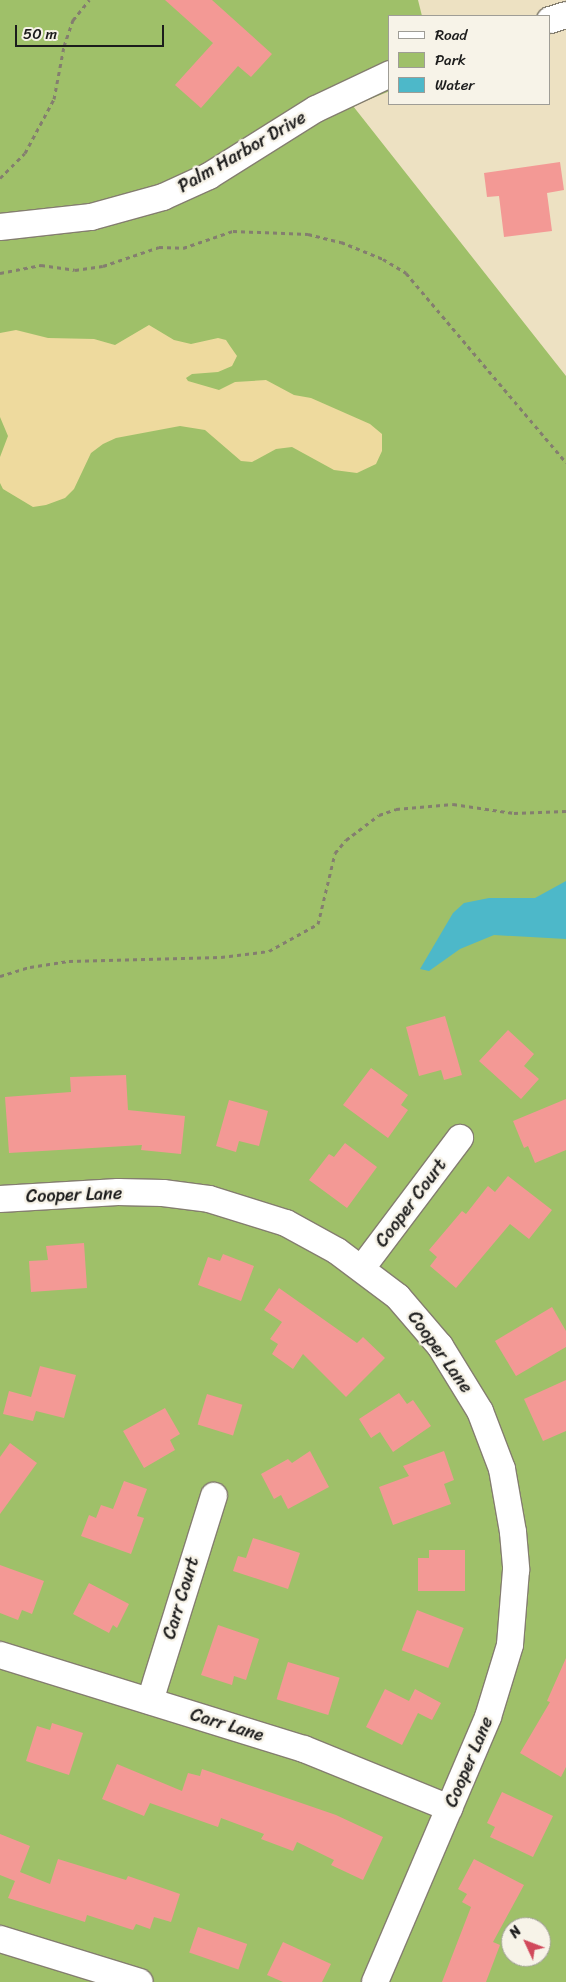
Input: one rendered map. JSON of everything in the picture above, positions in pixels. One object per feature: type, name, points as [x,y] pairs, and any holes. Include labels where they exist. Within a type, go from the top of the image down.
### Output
[{"type":"street","points":[[551,20],[566,15]]},
{"type":"street","name":"Palm Harbor Drive","points":[[0,227],[91,217],[163,197],[209,176],[316,109],[388,75]]},
{"type":"street","name":"Cooper Court","points":[[362,1268],[460,1138]]},
{"type":"street","name":"Cooper Lane","points":[[0,1199],[118,1192],[209,1199],[286,1224],[362,1268],[408,1307],[461,1376],[495,1448],[511,1511],[516,1570],[508,1652],[496,1699],[375,1982]]},
{"type":"street","name":"Carr Court","points":[[150,1701],[214,1496]]},
{"type":"street","name":"Carr Lane","points":[[0,1655],[304,1749],[449,1808]]},
{"type":"street","points":[[0,1940],[140,1982]]},
{"type":"path","points":[[0,178],[25,153],[54,99],[64,46],[72,20],[89,0]]},
{"type":"path","points":[[0,273],[41,265],[75,270],[103,266],[159,247],[183,248],[232,231],[300,233],[341,242],[383,259],[406,273],[566,462]]},
{"type":"path","points":[[0,976],[30,967],[70,961],[221,958],[269,951],[318,924],[335,853],[346,840],[379,815],[396,809],[452,804],[514,813],[566,811]]},
{"type":"green space","points":[[0,0],[418,0],[422,15],[388,15],[388,92],[353,106],[566,376],[566,1982],[0,1982]]},
{"type":"sand","points":[[149,325],[174,340],[191,344],[218,338],[226,340],[237,356],[232,366],[218,372],[192,374],[186,378],[188,381],[219,390],[235,382],[266,380],[294,395],[311,398],[370,424],[382,434],[382,451],[376,464],[357,473],[334,470],[292,447],[276,449],[252,462],[241,461],[205,430],[180,426],[116,438],[103,444],[91,453],[74,489],[65,498],[46,505],[33,507],[3,489],[0,483],[0,457],[8,436],[0,417],[0,333],[16,330],[48,338],[94,339],[115,345]]},
{"type":"water","points":[[566,881],[566,939],[494,935],[460,949],[429,971],[420,969],[453,913],[464,903],[489,898],[535,898]]},
{"type":"building","points":[[165,0],[212,0],[272,54],[251,77],[238,66],[201,108],[175,85],[213,43]]},
{"type":"building","points":[[560,162],[564,190],[547,193],[552,231],[504,237],[499,196],[487,197],[484,173]]},
{"type":"building","points":[[445,1016],[462,1075],[444,1080],[441,1070],[419,1076],[406,1027]]},
{"type":"building","points":[[508,1030],[534,1054],[524,1066],[539,1079],[521,1099],[479,1061]]},
{"type":"building","points":[[371,1068],[408,1095],[401,1105],[408,1110],[388,1138],[343,1105]]},
{"type":"building","points":[[126,1075],[128,1110],[185,1116],[181,1154],[141,1150],[142,1145],[9,1153],[5,1097],[71,1092],[70,1077]]},
{"type":"building","points":[[566,1099],[566,1150],[535,1163],[528,1146],[524,1148],[513,1121]]},
{"type":"building","points":[[229,1100],[268,1111],[259,1146],[239,1141],[236,1152],[216,1146]]},
{"type":"building","points":[[345,1143],[377,1167],[347,1208],[309,1180],[329,1154],[334,1157]]},
{"type":"building","points":[[508,1176],[552,1210],[529,1239],[510,1224],[456,1288],[430,1266],[437,1257],[429,1250],[462,1211],[466,1214],[488,1186],[495,1192]]},
{"type":"building","points":[[84,1243],[87,1288],[31,1292],[29,1261],[48,1260],[46,1246]]},
{"type":"building","points":[[223,1254],[254,1266],[241,1301],[198,1285],[208,1257],[220,1261]]},
{"type":"building","points":[[279,1288],[357,1343],[363,1337],[385,1358],[346,1397],[303,1354],[293,1369],[272,1354],[278,1344],[270,1339],[282,1322],[264,1310]]},
{"type":"building","points":[[552,1307],[566,1331],[566,1347],[516,1376],[495,1341]]},
{"type":"building","points":[[40,1366],[76,1375],[64,1418],[36,1411],[33,1421],[3,1414],[9,1391],[31,1397]]},
{"type":"building","points":[[566,1380],[566,1431],[543,1441],[524,1399]]},
{"type":"building","points":[[399,1393],[407,1404],[413,1400],[431,1426],[393,1452],[380,1432],[371,1438],[359,1419]]},
{"type":"building","points":[[207,1394],[242,1405],[233,1435],[198,1425]]},
{"type":"building","points":[[165,1408],[180,1434],[170,1440],[175,1450],[144,1468],[123,1431]]},
{"type":"building","points":[[10,1443],[37,1463],[0,1514],[0,1457]]},
{"type":"building","points":[[310,1451],[329,1487],[288,1509],[281,1495],[274,1499],[261,1474],[288,1459],[292,1463]]},
{"type":"building","points":[[444,1451],[454,1480],[444,1484],[451,1504],[393,1525],[379,1487],[409,1476],[403,1466]]},
{"type":"building","points":[[124,1481],[147,1489],[137,1516],[144,1518],[131,1554],[81,1536],[89,1515],[96,1518],[101,1505],[113,1509]]},
{"type":"building","points":[[253,1538],[300,1553],[288,1589],[233,1571],[238,1556],[246,1558]]},
{"type":"building","points":[[429,1550],[465,1550],[465,1591],[418,1591],[418,1558],[429,1558]]},
{"type":"building","points":[[0,1565],[44,1581],[32,1614],[22,1610],[18,1620],[0,1613]]},
{"type":"building","points":[[89,1583],[129,1604],[117,1628],[113,1625],[109,1633],[73,1614]]},
{"type":"building","points":[[417,1610],[464,1628],[448,1668],[402,1650]]},
{"type":"building","points":[[218,1625],[259,1639],[246,1680],[234,1676],[232,1685],[201,1675]]},
{"type":"building","points":[[566,1658],[566,1767],[561,1777],[520,1753],[550,1702],[547,1701]]},
{"type":"building","points":[[288,1662],[340,1678],[328,1715],[277,1699]]},
{"type":"building","points":[[385,1689],[409,1701],[415,1689],[441,1703],[432,1720],[418,1713],[402,1745],[366,1727]]},
{"type":"building","points":[[52,1723],[83,1733],[69,1775],[26,1761],[37,1726],[50,1730]]},
{"type":"building","points":[[117,1764],[182,1791],[188,1773],[200,1776],[202,1769],[336,1815],[383,1837],[363,1880],[331,1865],[334,1860],[297,1842],[293,1851],[261,1839],[264,1834],[221,1818],[218,1827],[150,1803],[144,1816],[102,1799]]},
{"type":"building","points":[[502,1792],[553,1816],[533,1857],[490,1837],[495,1827],[487,1823]]},
{"type":"building","points":[[0,1834],[30,1846],[20,1872],[50,1884],[58,1859],[126,1880],[128,1876],[180,1894],[171,1922],[154,1917],[150,1929],[136,1924],[133,1930],[87,1915],[85,1922],[8,1898],[15,1881],[0,1875]]},
{"type":"building","points":[[474,1859],[524,1885],[507,1917],[501,1917],[501,1927],[493,1942],[500,1945],[486,1982],[442,1982],[471,1907],[462,1902],[467,1894],[458,1889]]},
{"type":"building","points":[[198,1927],[247,1944],[238,1969],[189,1953]]},
{"type":"building","points":[[283,1942],[331,1964],[322,1982],[283,1982],[267,1975]]}]
